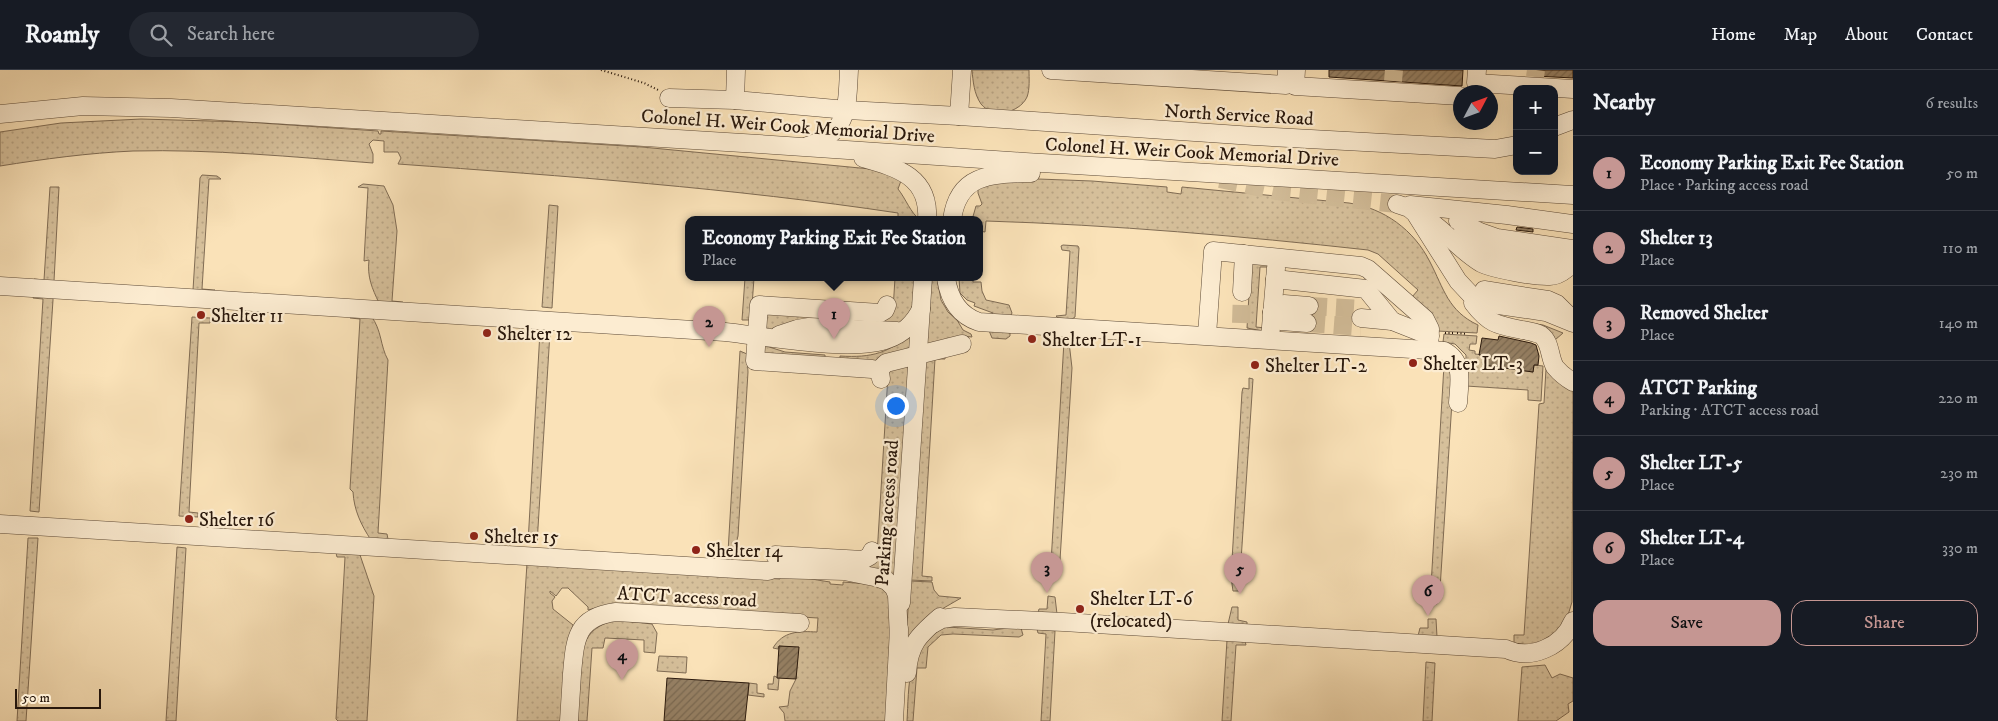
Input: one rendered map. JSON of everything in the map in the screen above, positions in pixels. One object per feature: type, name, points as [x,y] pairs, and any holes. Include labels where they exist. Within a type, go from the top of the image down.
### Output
[{"type":"street","points":[[735,100],[736,70]]},
{"type":"street","points":[[804,147],[820,142],[838,126],[847,110],[849,70]]},
{"type":"street","points":[[959,116],[962,70]]},
{"type":"street","points":[[1051,70],[1225,76],[1286,85],[1287,70]]},
{"type":"street","points":[[1296,70],[1295,86],[1393,87],[1453,95]]},
{"type":"street","points":[[1466,85],[1467,70]]},
{"type":"street","points":[[1477,70],[1476,83],[1535,82],[1573,89]]},
{"type":"street","name":"North Service Road","points":[[670,98],[735,100],[847,110],[1254,136],[1495,149],[1513,146]]},
{"type":"street","name":"Colonel H. Weir Cook Memorial Drive","points":[[0,114],[83,106],[143,106],[1149,170],[1573,194]]},
{"type":"street","points":[[0,119],[20,112]]},
{"type":"street","points":[[1558,126],[1573,120]]},
{"type":"street","points":[[829,149],[891,166],[905,173],[916,182],[924,195],[927,216]]},
{"type":"street","points":[[953,216],[955,204],[962,191],[973,182],[988,175],[1149,170]]},
{"type":"street","points":[[1524,191],[1573,203]]},
{"type":"street","points":[[1573,224],[1432,211],[1420,220],[1484,317],[1495,324],[1533,332],[1543,337],[1547,342],[1556,367],[1560,373],[1573,382]]},
{"type":"street","points":[[1432,211],[1573,229]]},
{"type":"street","points":[[1432,211],[1506,226],[1573,236]]},
{"type":"street","points":[[1432,211],[1505,232],[1573,242]]},
{"type":"street","points":[[1432,211],[1490,236],[1573,249]]},
{"type":"street","points":[[1432,211],[1435,224],[1487,266],[1549,276],[1572,262]]},
{"type":"street","points":[[1432,211],[1484,241],[1572,262]]},
{"type":"street","points":[[1207,336],[1213,251],[1361,266],[1368,269],[1425,319],[1435,339],[1444,351],[1450,354],[1458,363],[1460,376],[1458,403]]},
{"type":"street","points":[[1242,292],[1244,254]]},
{"type":"street","points":[[1270,339],[1277,258]]},
{"type":"street","points":[[1455,273],[1487,291],[1548,300],[1571,320]]},
{"type":"street","points":[[1275,279],[1366,289],[1392,321]]},
{"type":"street","name":"Parking access road","points":[[894,721],[923,281]]},
{"type":"street","points":[[947,281],[952,301],[957,307],[974,320],[988,324],[1018,324],[1207,336],[1240,330],[1270,339],[1435,339]]},
{"type":"street","points":[[0,286],[764,336],[809,327],[879,332],[902,331],[914,321],[921,309]]},
{"type":"street","points":[[1473,303],[1484,311],[1571,320]]},
{"type":"street","points":[[1272,312],[1284,304],[1308,315]]},
{"type":"street","points":[[887,305],[885,310],[880,313],[759,305],[764,336],[755,361],[880,375],[886,363],[962,344]]},
{"type":"street","points":[[1361,318],[1378,310],[1392,321],[1435,339]]},
{"type":"street","points":[[0,524],[758,571],[771,571],[775,562]]},
{"type":"street","points":[[775,562],[863,560],[870,556],[872,551]]},
{"type":"street","points":[[775,562],[810,571],[832,570],[872,576],[887,581],[896,591],[899,639]]},
{"type":"street","name":"ATCT access road","points":[[569,721],[576,641],[582,627],[600,615],[616,612],[800,624]]},
{"type":"street","points":[[904,721],[908,658],[911,648],[920,634],[933,624],[983,625],[1002,621],[1063,622],[1506,649],[1513,652],[1530,653],[1544,650],[1562,638],[1573,621]]},
{"type":"path","points":[[601,70],[653,86],[670,98]]},
{"type":"path","points":[[1435,339],[1456,333],[1467,334]]},
{"type":"shaded area","points":[[972,70],[1029,70],[1027,97],[1023,103],[1012,110],[1005,112],[992,111],[981,104],[977,96]]},
{"type":"shaded area","points":[[141,119],[246,122],[378,131],[379,134],[381,134],[381,131],[642,147],[891,171],[902,178],[898,189],[916,216],[898,216],[898,213],[773,196],[586,178],[398,164],[401,158],[398,152],[384,152],[384,141],[373,140],[369,144],[373,154],[373,163],[193,151],[133,151],[99,153],[0,166],[0,132],[61,123]]},
{"type":"shaded area","points":[[202,175],[217,176],[221,179],[209,179],[202,289],[215,290],[212,292],[193,290],[200,178]]},
{"type":"shaded area","points":[[1011,178],[1092,181],[1167,187],[1167,192],[1181,194],[1182,187],[1349,203],[1362,206],[1386,215],[1397,222],[1416,240],[1453,306],[1478,325],[1477,333],[1437,331],[1434,318],[1412,297],[1418,290],[1378,254],[1368,250],[1273,240],[1082,225],[986,221],[985,232],[983,232],[983,216],[973,216],[976,206],[982,204],[978,187]]},
{"type":"shaded area","points":[[363,184],[384,186],[393,205],[397,231],[392,301],[402,303],[379,303],[372,287],[369,277],[369,260],[364,261],[368,188],[358,187]]},
{"type":"shaded area","points":[[50,187],[59,187],[53,282],[36,281],[34,279],[44,280]]},
{"type":"shaded area","points":[[549,205],[558,206],[552,308],[542,307]]},
{"type":"shaded area","points":[[1061,246],[1078,246],[1079,248],[1075,317],[1072,319],[1058,318],[1056,316],[1066,315],[1070,251],[1062,250]]},
{"type":"shaded area","points":[[1251,261],[1269,262],[1268,267],[1260,267],[1256,327],[1265,328],[1263,331],[1247,328]]},
{"type":"shaded area","points":[[745,281],[754,281],[751,320],[742,320]]},
{"type":"shaded area","points":[[895,281],[918,281],[915,307],[901,324],[851,325],[852,318],[893,310]]},
{"type":"shaded area","points":[[931,281],[938,281],[941,300],[948,312],[957,320],[963,330],[971,334],[972,337],[962,336],[924,348]]},
{"type":"shaded area","points":[[959,281],[981,282],[986,300],[1009,305],[1012,313],[1010,317],[987,317],[993,313],[974,306],[975,303],[967,300],[960,293]]},
{"type":"shaded area","points":[[34,296],[53,298],[39,512],[30,511],[43,299],[33,298]]},
{"type":"shaded area","points":[[769,313],[829,316],[829,320],[770,331],[764,329],[766,315]]},
{"type":"shaded area","points":[[352,316],[371,316],[375,321],[388,360],[378,533],[387,534],[388,539],[371,540],[359,517],[353,492],[350,489],[360,319],[350,318]]},
{"type":"shaded area","points":[[192,317],[210,318],[210,323],[199,323],[189,512],[198,513],[198,517],[179,516]]},
{"type":"shaded area","points":[[1521,322],[1543,325],[1563,333],[1555,340]]},
{"type":"shaded area","points":[[988,328],[1010,333],[1010,336],[1006,339],[992,338]]},
{"type":"shaded area","points":[[540,331],[550,332],[537,544],[528,543]]},
{"type":"shaded area","points":[[913,332],[914,352],[875,362],[840,361],[840,356],[862,356],[880,353],[896,345]]},
{"type":"shaded area","points":[[1055,334],[1064,335],[1069,342],[1072,368],[1060,560],[1056,580],[1050,580],[1064,341],[1056,340]]},
{"type":"shaded area","points":[[1444,334],[1477,336],[1476,344],[1470,344],[1469,350],[1475,351],[1475,354],[1484,355],[1483,365],[1533,372],[1534,365],[1543,366],[1541,401],[1528,400],[1528,390],[1466,386],[1466,355],[1455,344],[1443,342]]},
{"type":"shaded area","points":[[763,345],[785,352],[825,355],[825,359],[764,354]]},
{"type":"shaded area","points":[[740,351],[747,354],[748,372],[738,536],[734,552],[728,552]]},
{"type":"shaded area","points":[[946,352],[945,359],[935,359],[922,576],[932,577],[932,581],[910,580],[924,356]]},
{"type":"shaded area","points":[[913,359],[899,579],[781,562],[877,555],[887,369]]},
{"type":"shaded area","points":[[1444,365],[1449,365],[1453,386],[1440,589],[1437,604],[1430,603]]},
{"type":"shaded area","points":[[1546,369],[1550,369],[1573,389],[1572,602],[1565,625],[1540,645],[1514,645],[1514,635],[1524,635],[1539,404],[1544,403]]},
{"type":"shaded area","points":[[1249,378],[1253,379],[1239,591],[1233,591],[1231,577],[1242,392],[1243,388],[1249,389]]},
{"type":"shaded area","points":[[28,538],[38,538],[26,721],[17,721]]},
{"type":"shaded area","points":[[177,547],[186,548],[176,721],[166,721]]},
{"type":"shaded area","points":[[359,552],[374,596],[367,721],[338,721],[336,719],[345,557],[337,557],[336,553]]},
{"type":"shaded area","points":[[527,563],[780,579],[781,574],[830,582],[830,584],[843,585],[843,582],[881,585],[892,598],[886,721],[785,721],[784,713],[779,707],[788,706],[790,691],[796,679],[798,648],[779,646],[778,649],[773,648],[782,638],[792,633],[817,632],[818,618],[615,606],[604,606],[588,610],[588,607],[568,588],[562,588],[556,596],[550,591],[550,593],[555,597],[552,601],[553,609],[573,625],[568,641],[563,721],[517,721]]},
{"type":"shaded area","points":[[910,581],[932,582],[934,590],[939,596],[961,598],[923,620],[908,640],[906,639]]},
{"type":"shaded area","points":[[1048,596],[1055,597],[1057,614],[1038,613],[1039,609],[1047,609]]},
{"type":"shaded area","points":[[1232,607],[1238,607],[1238,620],[1247,622],[1247,625],[1228,624]]},
{"type":"shaded area","points":[[1428,619],[1436,619],[1437,637],[1418,636],[1420,628],[1428,628]]},
{"type":"shaded area","points":[[616,620],[652,624],[657,633],[655,653],[644,652],[644,640],[605,638],[603,648],[592,648],[587,721],[578,721],[577,708],[584,644],[588,636],[595,630],[604,624]]},
{"type":"shaded area","points":[[947,627],[993,630],[1015,627],[1021,628],[1023,635],[1019,637],[941,635],[928,647],[926,668],[917,668],[913,721],[907,721],[912,665],[917,652],[924,641],[934,632]]},
{"type":"shaded area","points":[[1037,629],[1055,631],[1050,721],[1041,721],[1046,634],[1038,633]]},
{"type":"shaded area","points":[[1227,640],[1245,641],[1246,645],[1236,645],[1231,721],[1222,721]]},
{"type":"shaded area","points":[[659,656],[687,657],[686,673],[657,671]]},
{"type":"shaded area","points":[[1426,662],[1435,663],[1432,721],[1423,721]]},
{"type":"shaded area","points":[[1545,665],[1552,678],[1560,674],[1573,678],[1573,701],[1568,704],[1569,712],[1556,721],[1518,721],[1522,667]]},
{"type":"shaded area","points":[[774,676],[779,678],[778,690],[768,689],[768,684],[773,684]]},
{"type":"shaded area","points":[[749,683],[757,684],[757,693],[764,694],[764,697],[748,695]]},
{"type":"building","points":[[1329,70],[1463,70],[1462,85],[1329,77]]},
{"type":"building","points":[[1535,70],[1573,70],[1573,78],[1535,76]]},
{"type":"building","points":[[1517,227],[1533,229],[1533,232],[1516,230]]},
{"type":"building","points":[[1499,336],[1536,345],[1539,356],[1538,365],[1534,365],[1533,372],[1483,365],[1484,355],[1479,355],[1482,338],[1498,340]]},
{"type":"building","points":[[779,646],[799,647],[796,679],[777,678]]},
{"type":"building","points":[[667,678],[749,683],[745,721],[664,721]]},
{"type":"tunnel","points":[[1393,81],[1394,70]]},
{"type":"tunnel","points":[[1535,77],[1536,70]]},
{"type":"tunnel","points":[[1220,179],[1276,191],[1397,204]]},
{"type":"tunnel","points":[[1241,323],[1242,292]]},
{"type":"tunnel","points":[[1309,306],[1362,309]]},
{"type":"tunnel","points":[[1307,323],[1361,327]]},
{"type":"place","name":"Shelter 11","points":[[201,315]]},
{"type":"place","name":"Shelter 12","points":[[487,333]]},
{"type":"place","name":"Economy Parking Exit Fee Station","points":[[834,339]]},
{"type":"place","name":"Shelter LT-1","points":[[1032,339]]},
{"type":"place","name":"Shelter 13","points":[[709,347]]},
{"type":"place","name":"Shelter LT-3","points":[[1413,363]]},
{"type":"place","name":"Shelter LT-2","points":[[1255,365]]},
{"type":"place","name":"Shelter 16","points":[[189,519]]},
{"type":"place","name":"Shelter 15","points":[[474,536]]},
{"type":"place","name":"Shelter 14","points":[[696,550]]},
{"type":"place","name":"Removed Shelter","points":[[1047,593]]},
{"type":"place","name":"Shelter LT-5","points":[[1240,594]]},
{"type":"place","name":"Shelter LT-6 (relocated)","points":[[1080,609]]},
{"type":"place","name":"Shelter LT-4","points":[[1428,616]]},
{"type":"place","name":"ATCT Parking","points":[[622,680]]}]
